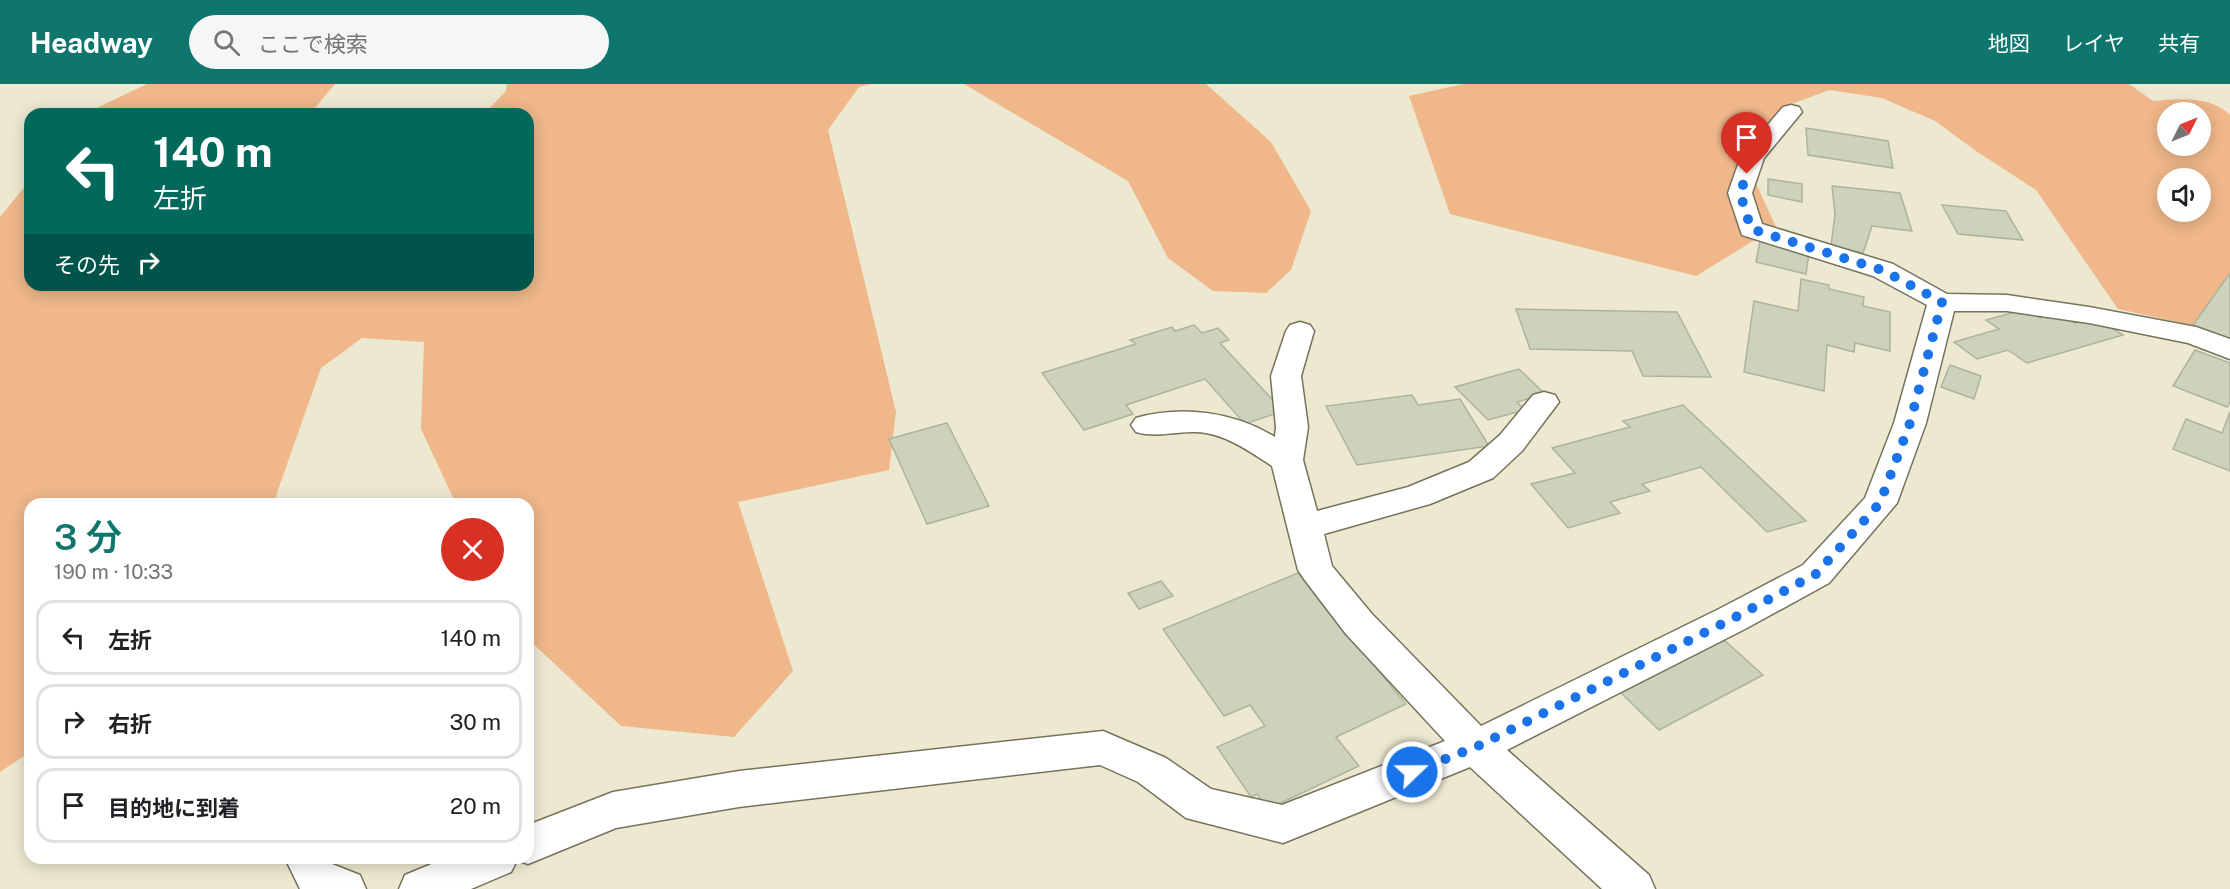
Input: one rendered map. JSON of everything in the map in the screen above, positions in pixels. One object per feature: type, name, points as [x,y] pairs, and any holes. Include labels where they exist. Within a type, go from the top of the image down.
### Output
[{"type":"street","points":[[1791,112],[1753,156],[1740,193],[1751,229],[1882,270],[1942,302],[2007,303],[2089,315],[2196,336],[2230,350]]},
{"type":"street","points":[[534,843],[613,810],[624,808],[739,789],[1103,748],[1152,770],[1201,805],[1283,824],[1476,747],[1732,619],[1816,574],[1880,503],[1910,423],[1942,302]]},
{"type":"street","points":[[1300,331],[1286,376],[1292,428],[1287,460],[1317,570],[1359,624],[1476,747],[1633,889]]},
{"type":"street","points":[[1304,527],[1418,496],[1481,470],[1511,443],[1544,402]]},
{"type":"street","points":[[1147,424],[1200,421],[1249,436],[1287,460]]},
{"type":"street","points":[[310,864],[317,878],[344,889]]},
{"type":"street","points":[[421,889],[481,864]]},
{"type":"shaded area","points":[[147,84],[335,84],[315,108],[97,108]]},
{"type":"shaded area","points":[[507,84],[870,84],[859,87],[828,130],[896,412],[889,470],[738,502],[793,671],[734,737],[621,726],[534,645],[534,498],[453,498],[421,429],[424,342],[362,338],[321,368],[275,498],[24,498],[24,756],[0,772],[0,217],[24,187],[24,291],[534,291],[534,108],[490,108],[506,91]]},
{"type":"shaded area","points":[[964,84],[1206,84],[1271,142],[1311,211],[1291,270],[1266,293],[1213,291],[1168,258],[1128,181]]},
{"type":"shaded area","points":[[1463,84],[2129,84],[2153,101],[2183,99],[2206,102],[2157,102],[2157,156],[2211,156],[2211,103],[2230,115],[2230,331],[2205,328],[2118,309],[2036,190],[1935,121],[1882,98],[1829,90],[1792,104],[1738,144],[1776,227],[1696,276],[1450,214],[1409,96]]},
{"type":"building","points":[[1806,128],[1888,141],[1893,168],[1808,155]]},
{"type":"building","points":[[1768,179],[1802,184],[1802,202],[1768,195]]},
{"type":"building","points":[[1832,186],[1900,193],[1912,231],[1872,226],[1863,253],[1831,246],[1835,214]]},
{"type":"building","points":[[1942,205],[2006,211],[2023,240],[1958,234]]},
{"type":"building","points":[[1760,241],[1809,253],[1806,274],[1756,262]]},
{"type":"building","points":[[2230,273],[2230,343],[2191,328]]},
{"type":"building","points":[[1801,279],[1829,285],[1829,289],[1864,297],[1863,306],[1890,312],[1890,351],[1855,343],[1854,352],[1827,345],[1824,391],[1744,372],[1754,301],[1798,311]]},
{"type":"building","points":[[1516,309],[1677,312],[1711,377],[1643,376],[1632,351],[1530,349]]},
{"type":"building","points":[[2026,309],[2040,318],[2058,312],[2075,323],[2096,318],[2123,335],[2027,363],[2008,350],[1977,359],[1954,342],[1999,329],[1986,320]]},
{"type":"building","points":[[1194,325],[1202,333],[1218,328],[1229,340],[1220,343],[1283,411],[1245,424],[1205,379],[1126,405],[1133,414],[1084,430],[1042,373],[1136,344],[1130,340],[1172,327],[1175,331]]},
{"type":"building","points":[[2195,350],[2230,363],[2230,402],[2227,407],[2173,386]]},
{"type":"building","points":[[1950,365],[1981,376],[1974,399],[1941,387]]},
{"type":"building","points":[[1519,369],[1545,394],[1517,402],[1525,410],[1488,420],[1455,387]]},
{"type":"building","points":[[1412,395],[1418,405],[1460,399],[1489,446],[1357,465],[1326,406]]},
{"type":"building","points":[[1683,405],[1806,521],[1767,532],[1701,467],[1642,484],[1650,491],[1610,502],[1620,513],[1568,528],[1531,484],[1575,473],[1552,448],[1630,427],[1623,421]]},
{"type":"building","points":[[2230,412],[2230,471],[2173,449],[2186,419],[2222,433]]},
{"type":"building","points":[[947,423],[989,506],[927,524],[889,439]]},
{"type":"building","points":[[1298,573],[1406,704],[1336,737],[1359,766],[1268,809],[1257,794],[1251,797],[1217,747],[1265,726],[1250,705],[1224,716],[1163,629]]},
{"type":"building","points":[[1161,581],[1173,596],[1139,609],[1128,593]]},
{"type":"building","points":[[1722,638],[1763,675],[1659,730],[1618,690]]},
{"type":"route","points":[[1412,772],[1476,747],[1732,619],[1816,574],[1880,503],[1910,423],[1942,302],[1882,270],[1751,229],[1740,193],[1747,174]]}]
